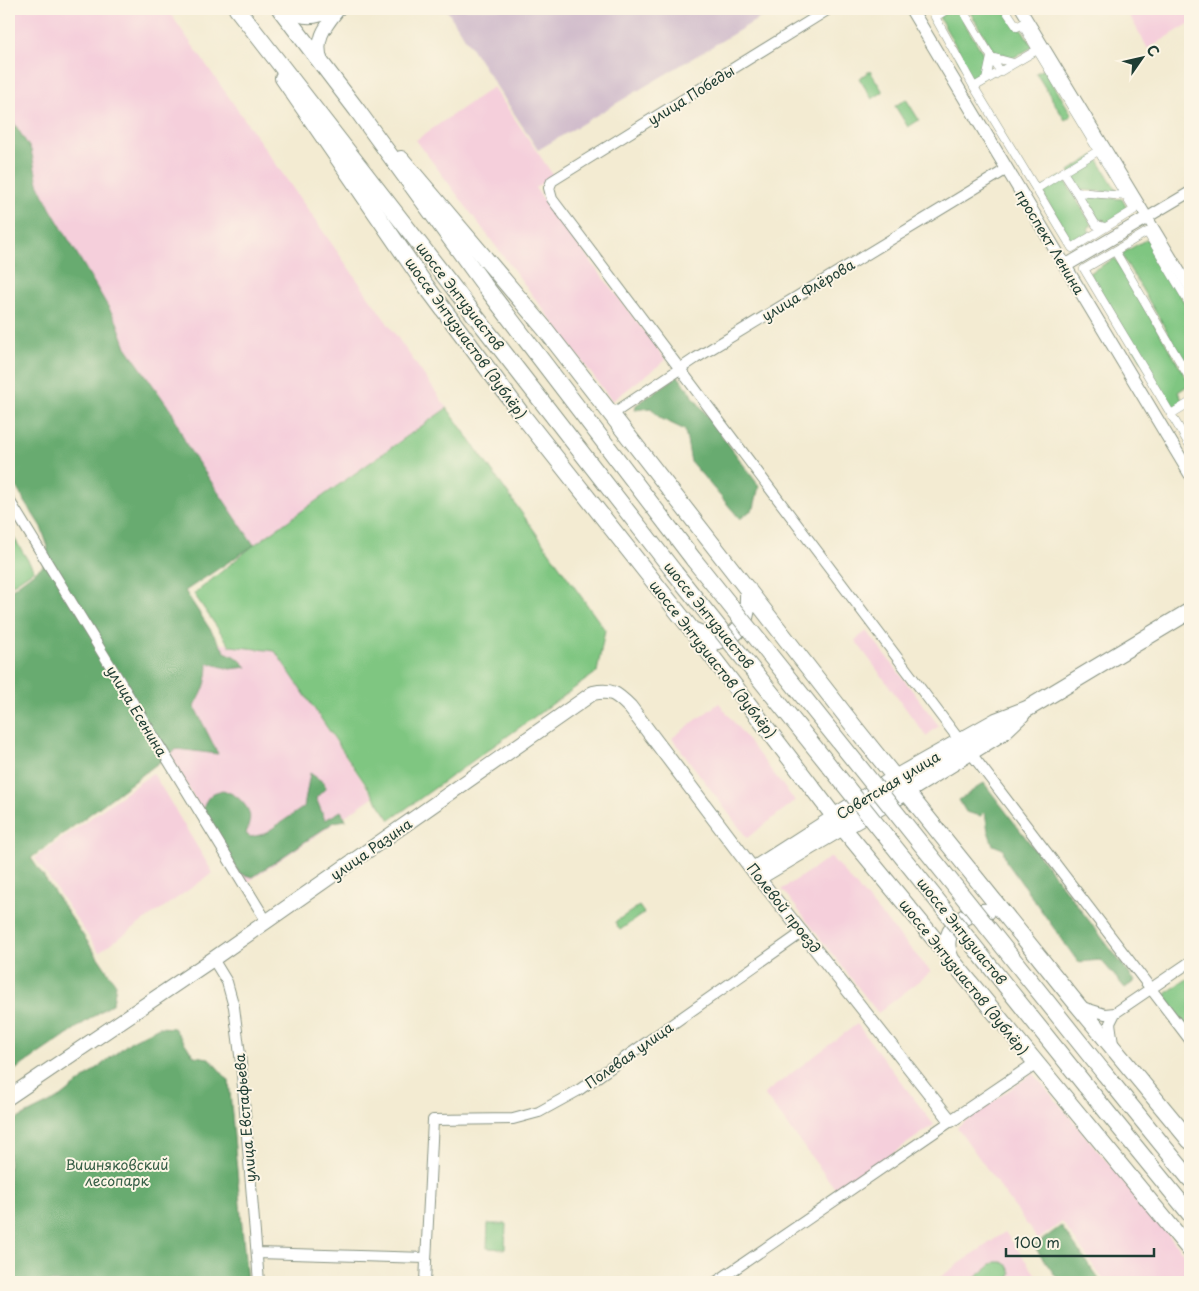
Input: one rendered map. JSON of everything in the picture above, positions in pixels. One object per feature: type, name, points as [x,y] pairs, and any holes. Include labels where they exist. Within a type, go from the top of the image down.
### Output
[{"type":"main road","name":"шоссе Энтузиастов","points":[[237,9],[675,573],[1190,1214]]},
{"type":"main road","name":"шоссе Энтузиастов","points":[[280,9],[358,110],[485,286],[694,560],[1190,1179]]},
{"type":"main road","name":"шоссе Энтузиастов (дублёр)","points":[[265,46],[290,90],[322,137],[489,371],[839,822],[1035,1064],[1190,1250]]},
{"type":"main road","points":[[358,110],[495,268],[906,792],[1013,926],[1190,1141]]},
{"type":"main road","points":[[688,625],[710,639],[718,641],[730,637],[740,629],[746,618],[748,589]]},
{"type":"main road","name":"Советская улица","points":[[756,873],[839,822],[895,778],[1003,732],[1028,709],[1190,611]]},
{"type":"main road","name":"улица Разина","points":[[9,1097],[214,959],[593,693],[605,690],[618,695]]},
{"type":"main road","name":"Полевой проезд","points":[[618,695],[630,707],[756,873]]},
{"type":"main road","name":"Советская улица","points":[[839,822],[906,792],[965,747]]},
{"type":"main road","points":[[953,961],[949,954],[948,940],[955,924],[965,915],[978,911],[991,912],[1013,926]]},
{"type":"street","points":[[280,9],[296,16],[314,19],[338,9]]},
{"type":"street","points":[[323,65],[319,52],[320,35],[338,9]]},
{"type":"street","name":"улица Победы","points":[[680,368],[552,199],[549,188],[552,181],[829,9]]},
{"type":"street","name":"проспект Ленина","points":[[912,9],[1190,474]]},
{"type":"street","points":[[948,9],[935,13],[974,87],[1072,248],[1134,210],[1022,24],[1017,27],[1005,9]]},
{"type":"street","points":[[962,9],[1000,71]]},
{"type":"street","points":[[1021,9],[1190,288]]},
{"type":"street","points":[[974,87],[1037,50]]},
{"type":"street","points":[[991,56],[1014,63]]},
{"type":"street","points":[[986,80],[991,56]]},
{"type":"street","points":[[1036,189],[1098,151]]},
{"type":"street","name":"улица Флёрова","points":[[611,415],[680,368],[1007,169]]},
{"type":"street","points":[[1063,172],[1096,225],[1094,234]]},
{"type":"street","points":[[1076,192],[1126,196]]},
{"type":"street","points":[[1065,266],[1190,192]]},
{"type":"street","points":[[1096,225],[1105,227]]},
{"type":"street","points":[[1190,305],[1147,232],[1084,269],[1190,446]]},
{"type":"street","points":[[1115,251],[1190,379]]},
{"type":"street","points":[[680,368],[965,747],[1190,1040]]},
{"type":"street","points":[[1171,414],[1190,402]]},
{"type":"street","name":"улица Есенина","points":[[9,500],[267,922]]},
{"type":"street","name":"Полевой проезд","points":[[756,873],[951,1121]]},
{"type":"street","name":"Полевая улица","points":[[426,1258],[433,1120],[513,1118],[539,1112],[579,1090],[803,932]]},
{"type":"street","name":"улица Евстафьева","points":[[214,959],[227,982],[234,1007],[241,1063],[259,1282]]},
{"type":"street","points":[[1116,1052],[1110,1037],[1110,1023],[1115,1013],[1190,962]]},
{"type":"street","points":[[1076,1003],[1090,1011],[1115,1013]]},
{"type":"street","points":[[716,1282],[1035,1064]]},
{"type":"street","points":[[258,1253],[426,1258],[425,1282]]},
{"type":"shaded area","points":[[9,9],[167,9],[447,408],[254,545],[187,446],[172,412],[126,347],[117,322],[50,208],[38,183],[31,150],[9,115]]},
{"type":"shaded area","points":[[446,9],[775,9],[538,150]]},
{"type":"shaded area","points":[[1126,9],[1190,9],[1190,23],[1148,49]]},
{"type":"shaded area","points":[[493,87],[553,175],[535,188],[666,360],[612,401],[416,140]]},
{"type":"shaded area","points":[[867,631],[939,726],[926,736],[855,640]]},
{"type":"shaded area","points":[[209,642],[275,651],[373,797],[245,884],[128,685]]},
{"type":"shaded area","points":[[719,703],[795,801],[747,838],[672,738]]},
{"type":"shaded area","points":[[153,773],[213,873],[99,952],[35,858]]},
{"type":"shaded area","points":[[831,857],[931,972],[878,1013],[782,889]]},
{"type":"shaded area","points":[[857,1024],[934,1125],[837,1191],[764,1094]]},
{"type":"shaded area","points":[[1033,1073],[1190,1261],[1190,1282],[1105,1282],[1062,1222],[1038,1240],[957,1127]]},
{"type":"shaded area","points":[[1005,1232],[1041,1282],[933,1282]]},
{"type":"green space","points":[[952,9],[956,9],[987,60],[984,67],[985,76],[972,83],[956,56],[960,53],[939,17]]},
{"type":"green space","points":[[968,9],[1003,9],[1021,28],[1033,47],[1011,59],[1004,54],[996,55]]},
{"type":"green space","points":[[1044,69],[1072,115],[1065,120],[1036,73]]},
{"type":"green space","points":[[870,71],[883,92],[872,99],[859,78]]},
{"type":"green space","points":[[906,99],[919,120],[908,127],[895,106]]},
{"type":"green space","points":[[9,115],[31,150],[38,183],[50,208],[117,322],[126,347],[172,412],[187,446],[254,545],[185,591],[225,652],[238,658],[247,667],[230,669],[208,663],[205,686],[194,706],[218,754],[177,749],[31,858],[116,984],[113,1003],[9,1074],[9,591],[44,565],[48,547],[41,527],[9,476]]},
{"type":"green space","points":[[1095,155],[1118,193],[1080,190],[1069,171]]},
{"type":"green space","points":[[1062,176],[1092,225],[1088,228],[1090,233],[1072,243],[1040,189]]},
{"type":"green space","points":[[1084,196],[1122,199],[1128,210],[1105,224],[1103,219],[1099,221]]},
{"type":"green space","points":[[1147,239],[1190,312],[1190,370],[1121,254]]},
{"type":"green space","points":[[1115,258],[1190,384],[1178,392],[1184,403],[1171,411],[1089,273]]},
{"type":"green space","points":[[678,376],[759,486],[754,508],[740,519],[691,462],[685,430],[660,418],[651,408],[635,410],[636,405]]},
{"type":"green space","points":[[447,408],[605,630],[597,672],[390,820],[275,651],[230,646],[194,594],[254,545]]},
{"type":"green space","points":[[9,530],[34,570],[9,587]]},
{"type":"green space","points":[[310,773],[323,782],[326,788],[316,798],[325,820],[341,811],[346,820],[334,822],[253,877],[240,874],[203,810],[206,801],[217,792],[231,793],[248,810],[250,816],[246,834],[251,837],[264,834],[304,807]]},
{"type":"green space","points":[[984,783],[1135,981],[1125,988],[1101,960],[1078,962],[1006,861],[1003,849],[993,845],[988,831],[985,812],[981,816],[966,812],[959,800]]},
{"type":"green space","points":[[639,906],[644,913],[620,930],[615,922]]},
{"type":"green space","points":[[1190,977],[1190,1024],[1186,1027],[1167,1002],[1165,996],[1169,991]]},
{"type":"green space","name":"Вишняковский лесопарк","points":[[159,1027],[174,1028],[194,1056],[209,1058],[229,1081],[247,1282],[9,1282],[9,1123],[61,1097],[130,1042]]},
{"type":"green space","points":[[488,1224],[506,1224],[505,1249],[487,1248]]},
{"type":"green space","points":[[1061,1226],[1101,1282],[1060,1282],[1034,1246]]},
{"type":"green space","points":[[995,1262],[1002,1262],[1008,1266],[1011,1274],[1008,1282],[972,1282],[976,1277]]}]
